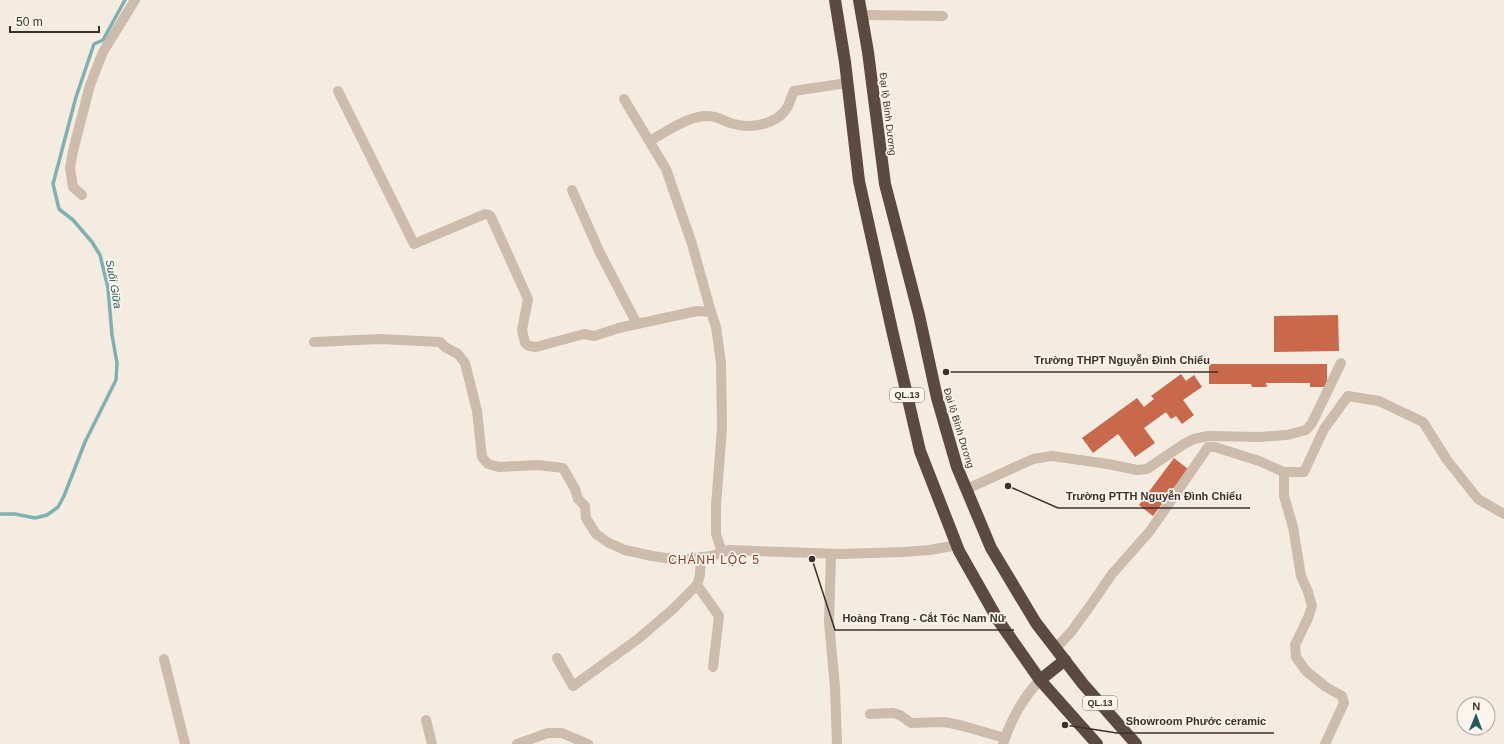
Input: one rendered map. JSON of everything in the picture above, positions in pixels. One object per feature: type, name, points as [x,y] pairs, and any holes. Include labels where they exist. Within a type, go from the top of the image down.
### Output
[{"type":"highway","name":"QL.13","points":[[835,0],[859,181],[920,451],[957,545],[998,620],[1040,680],[1097,744]]},
{"type":"highway","name":"Đại lộ Bình Dương","points":[[859,0],[868,52],[885,184],[919,315],[937,398],[957,467],[991,548],[1036,623],[1083,684],[1136,744]]},
{"type":"highway","points":[[1040,680],[1065,660]]},
{"type":"street","points":[[82,195],[73,187],[70,168],[73,150],[90,85],[104,52],[135,0]]},
{"type":"street","points":[[862,15],[943,16]]},
{"type":"street","points":[[650,141],[677,125],[703,116],[718,116],[733,124],[747,126],[764,123],[777,119],[787,108],[794,91],[847,83]]},
{"type":"street","points":[[338,91],[414,244],[486,214],[492,217],[528,299],[522,330],[525,343],[530,346],[536,347],[584,334],[594,336],[619,328],[697,311],[711,312]]},
{"type":"street","points":[[624,99],[666,169],[692,244],[716,327],[720,363],[722,428],[716,506],[716,534],[722,552]]},
{"type":"street","points":[[572,190],[600,253],[637,324]]},
{"type":"street","points":[[314,342],[380,339],[440,342],[445,347],[458,354],[465,363],[477,411],[482,457],[488,464],[499,468],[538,465],[563,468],[575,489],[578,499],[585,506],[586,518],[596,534],[609,543],[625,550],[681,560],[711,556],[729,550],[831,554],[923,551],[957,545]]},
{"type":"street","points":[[967,489],[1033,459],[1059,457],[1137,470],[1147,469],[1194,439],[1208,436],[1275,436],[1306,430],[1312,423],[1341,363]]},
{"type":"street","points":[[1056,648],[1090,606],[1112,574],[1150,531],[1208,447],[1215,447],[1234,452],[1284,472],[1304,472],[1324,428],[1348,396],[1379,401],[1423,422],[1447,460],[1478,499],[1504,514]]},
{"type":"street","points":[[1284,472],[1284,496],[1294,527],[1301,576],[1312,606],[1295,645],[1296,657],[1306,671],[1326,687],[1342,696],[1344,703],[1325,744]]},
{"type":"street","points":[[831,554],[828,622],[835,687],[837,744]]},
{"type":"street","points":[[556,658],[573,686],[638,639],[673,609],[697,585],[700,575],[701,557]]},
{"type":"street","points":[[697,585],[719,616],[713,667]]},
{"type":"street","points":[[164,659],[185,744]]},
{"type":"street","points":[[870,714],[893,713],[914,724],[945,722],[963,726],[1004,741],[1020,705],[1040,680]]},
{"type":"street","points":[[426,720],[432,744]]},
{"type":"street","points":[[517,744],[548,733],[562,733],[588,744]]},
{"type":"building","points":[[1338,315],[1339,351],[1274,352],[1274,316]]},
{"type":"building","points":[[1209,364],[1327,364],[1327,387],[1310,387],[1310,383],[1266,383],[1267,387],[1252,387],[1251,384],[1209,384]]},
{"type":"building","points":[[1181,374],[1186,381],[1194,375],[1202,387],[1183,400],[1194,415],[1182,424],[1176,416],[1171,419],[1166,412],[1144,428],[1155,443],[1135,457],[1118,434],[1093,453],[1082,438],[1137,398],[1144,407],[1154,399],[1151,396]]},
{"type":"building","points":[[1174,458],[1188,469],[1153,516],[1139,505]]},
{"type":"waterway","name":"Suối Giữa","points":[[0,514],[15,514],[35,518],[47,515],[58,507],[64,496],[85,442],[116,380],[117,363],[112,335],[108,288],[100,255],[92,242],[73,220],[59,209],[53,184],[76,97],[94,44],[103,40],[125,0]]},
{"type":"place","name":"Trường THPT Nguyễn Đình Chiểu","points":[[946,372]]},
{"type":"place","name":"Trường PTTH Nguyễn Đình Chiểu","points":[[1008,486]]},
{"type":"place","name":"Hoàng Trang - Cắt Tóc Nam Nữ","points":[[812,559]]},
{"type":"place","name":"Showroom Phước ceramic","points":[[1065,725]]},
{"type":"district","name":"CHÁNH LỘC 5","points":[[714,560]]}]
